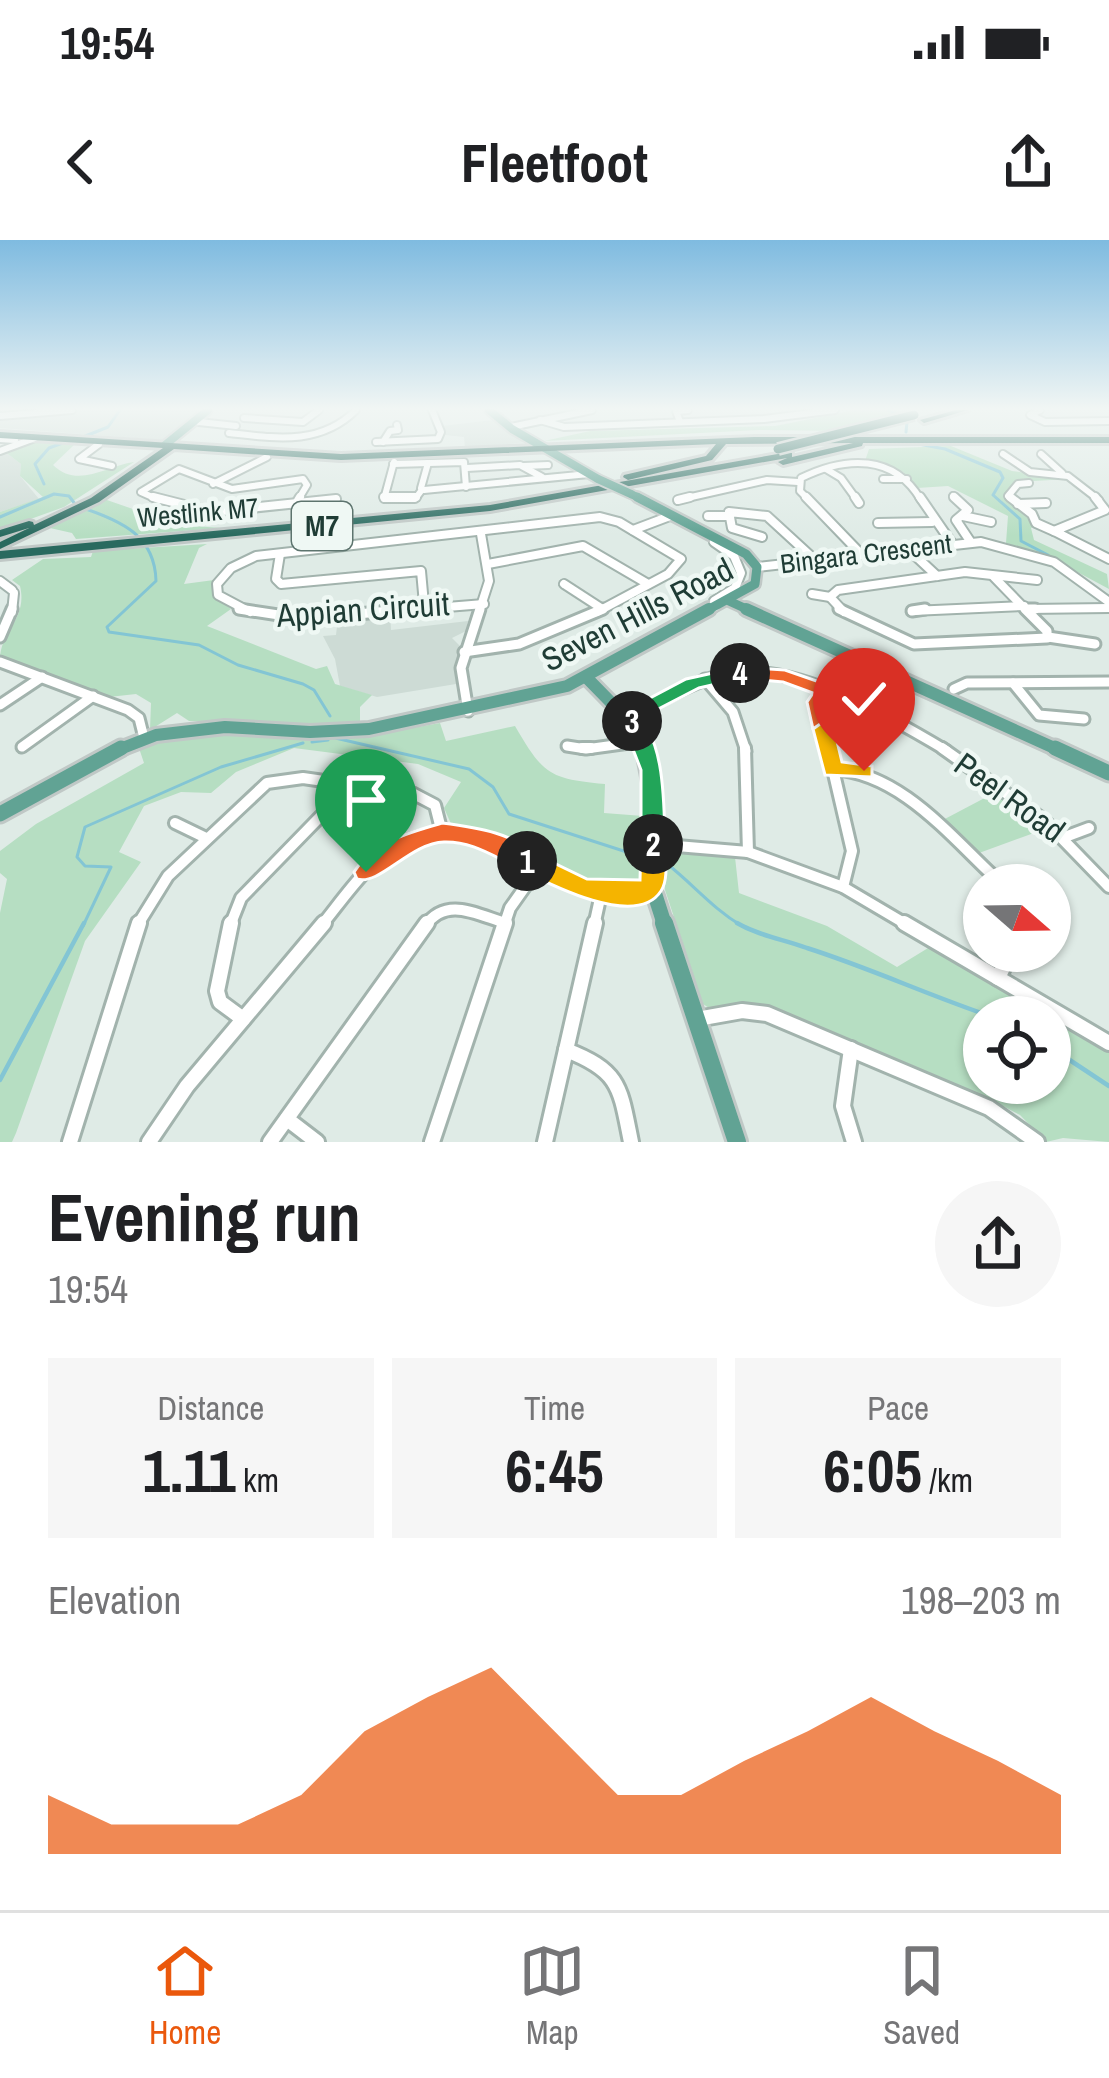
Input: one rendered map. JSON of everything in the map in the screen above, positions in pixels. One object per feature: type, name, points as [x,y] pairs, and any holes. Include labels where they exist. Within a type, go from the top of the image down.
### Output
[{"type":"highway","points":[[93,499],[157,452]]},
{"type":"highway","points":[[0,550],[93,499],[158,452]]},
{"type":"highway","points":[[239,452],[391,462],[514,452]]},
{"type":"highway","points":[[268,455],[512,452]]},
{"type":"highway","points":[[517,452],[581,452]]},
{"type":"highway","points":[[517,452],[574,452]]},
{"type":"highway","points":[[686,465],[713,452]]},
{"type":"highway","points":[[531,496],[686,465],[718,452]]},
{"type":"highway","name":"Westlink M7","points":[[489,505],[783,452]]},
{"type":"highway","name":"Westlink M7","points":[[0,550],[459,509],[783,452]]},
{"type":"highway","points":[[489,505],[671,484],[823,452]]},
{"type":"highway","points":[[0,534],[63,514]]},
{"type":"main road","name":"Seven Hills Road","points":[[0,814],[144,738],[225,727],[369,730],[468,711],[587,678],[753,587],[757,567],[746,554],[550,452]]},
{"type":"main road","points":[[722,604],[1109,772]]},
{"type":"main road","points":[[587,678],[628,715],[644,741],[653,778],[651,890],[736,1142]]},
{"type":"main road","name":"Seven Hills Road","points":[[120,749],[167,734]]},
{"type":"street","points":[[86,452],[79,459],[112,466]]},
{"type":"street","points":[[467,468],[524,466],[553,454]]},
{"type":"street","points":[[1003,454],[1030,472],[1062,473]]},
{"type":"street","points":[[1041,454],[1106,509],[1054,531]]},
{"type":"street","points":[[213,484],[268,455]]},
{"type":"street","points":[[428,463],[415,499],[385,500],[391,462],[464,462],[466,487]]},
{"type":"street","points":[[678,500],[767,480],[798,482],[825,469],[875,465],[907,479],[932,522],[951,542]]},
{"type":"street","points":[[524,466],[542,477]]},
{"type":"street","points":[[310,472],[247,489],[213,484],[176,469],[141,491],[169,507],[198,513],[338,499]]},
{"type":"street","points":[[825,469],[841,478],[859,502]]},
{"type":"street","points":[[422,490],[596,476]]},
{"type":"street","points":[[297,502],[307,483],[299,478]]},
{"type":"street","points":[[883,479],[907,479]]},
{"type":"street","points":[[798,482],[800,491],[861,554]]},
{"type":"street","points":[[1029,483],[1020,483],[1008,493],[1036,524],[1109,560]]},
{"type":"street","points":[[953,496],[966,507],[956,520],[970,541]]},
{"type":"street","points":[[1018,504],[1044,504]]},
{"type":"street","points":[[708,516],[760,511],[780,521],[814,560]]},
{"type":"street","points":[[633,530],[670,516]]},
{"type":"street","points":[[727,516],[732,528],[762,537]]},
{"type":"street","points":[[963,516],[991,522]]},
{"type":"street","name":"Appian Circuit","points":[[484,604],[266,617],[228,604],[218,595],[220,579],[238,562],[280,554],[481,534],[591,517],[614,520],[633,530]]},
{"type":"street","points":[[878,523],[932,522]]},
{"type":"street","points":[[464,652],[524,646],[678,568],[681,560],[633,530]]},
{"type":"street","points":[[468,711],[460,680],[464,652],[484,604],[488,564],[481,534]]},
{"type":"street","points":[[714,538],[734,556],[741,573],[735,588],[714,602],[722,604]]},
{"type":"street","name":"Bingara Crescent","points":[[757,567],[970,541],[1010,546],[1054,562],[1108,605]]},
{"type":"street","points":[[488,564],[581,546],[648,584]]},
{"type":"street","points":[[908,548],[937,576]]},
{"type":"street","points":[[280,554],[276,579],[281,584],[421,571],[424,604]]},
{"type":"street","points":[[830,597],[838,590],[965,572],[1037,580]]},
{"type":"street","points":[[994,577],[1048,637]]},
{"type":"street","points":[[0,581],[9,593],[12,614],[0,637]]},
{"type":"street","points":[[564,584],[601,608]]},
{"type":"street","points":[[812,594],[830,597],[840,610],[914,644],[1048,637],[1095,644]]},
{"type":"street","points":[[912,611],[944,606],[1096,609],[1108,605]]},
{"type":"street","points":[[744,651],[749,672]]},
{"type":"street","points":[[0,662],[136,714],[144,738]]},
{"type":"street","name":"Peel Road","points":[[628,715],[705,679],[749,672],[785,676],[824,690],[960,758],[1065,837],[1109,887]]},
{"type":"street","points":[[0,705],[42,677]]},
{"type":"street","points":[[705,679],[731,707],[741,728],[751,816],[748,852]]},
{"type":"street","points":[[1013,683],[1040,715],[1084,719]]},
{"type":"street","points":[[953,685],[1108,684]]},
{"type":"street","points":[[824,690],[817,702],[852,851],[843,887]]},
{"type":"street","points":[[22,747],[93,696]]},
{"type":"street","points":[[567,746],[586,749],[644,741]]},
{"type":"street","points":[[832,769],[864,771],[892,785],[980,864]]},
{"type":"street","points":[[70,1142],[136,928],[152,895],[258,789],[277,779],[303,778],[426,798],[440,814],[442,832]]},
{"type":"street","points":[[243,1019],[223,1005],[218,991],[233,912],[241,898],[351,785]]},
{"type":"street","points":[[175,823],[206,838]]},
{"type":"street","points":[[1065,837],[1089,828]]},
{"type":"street","points":[[149,1142],[187,1086],[376,861],[410,840],[442,832],[484,838],[601,894],[651,890]]},
{"type":"street","points":[[653,844],[748,852],[843,887],[1109,1043]]},
{"type":"street","points":[[433,1142],[505,923],[515,898],[539,868]]},
{"type":"street","points":[[545,1142],[601,894]]},
{"type":"street","points":[[270,1142],[434,913],[451,908],[505,923]]},
{"type":"street","points":[[998,978],[1001,972]]},
{"type":"street","points":[[697,1019],[754,1010],[989,1108],[1036,1142]]},
{"type":"street","points":[[851,1049],[842,1106],[854,1142]]},
{"type":"street","points":[[566,1050],[600,1062],[616,1075],[631,1142]]},
{"type":"street","points":[[286,1119],[317,1142]]},
{"type":"shaded area","points":[[0,452],[5,452],[21,464],[20,476],[39,499],[0,512]]},
{"type":"shaded area","points":[[390,613],[391,630],[468,621],[466,631],[452,638],[461,647],[456,684],[377,697],[340,686],[335,659],[323,636],[336,635],[338,618]]},
{"type":"green space","points":[[5,452],[67,452],[53,465],[82,476],[134,462],[64,507],[0,530],[0,512],[43,497],[20,476],[21,464]]},
{"type":"green space","points":[[868,452],[966,452],[1012,471],[1069,479],[1015,482],[1004,496],[1036,526],[1031,528],[1034,540],[1107,574],[1109,589],[1055,560],[1006,543],[1008,516],[948,486],[917,488],[903,472],[865,461]]},
{"type":"green space","points":[[104,499],[179,525],[222,528],[76,539],[72,533],[50,528]]},
{"type":"green space","points":[[207,544],[199,548],[184,584],[214,580],[214,596],[231,609],[207,626],[316,669],[327,666],[335,684],[372,695],[360,707],[360,725],[189,721],[177,713],[150,730],[151,703],[136,694],[109,697],[0,659],[20,607],[20,586],[12,580],[43,559]]},
{"type":"green space","points":[[440,723],[446,741],[515,726],[550,771],[571,780],[605,784],[604,813],[643,816],[644,878],[624,885],[601,884],[499,839],[452,826],[444,808],[461,782],[418,764],[294,748],[236,772],[211,793],[181,792],[144,806],[119,852],[141,862],[85,941],[16,1133],[12,1142],[0,1142],[0,913],[7,879],[0,873],[0,851],[36,824],[144,763],[139,748],[163,741],[233,734],[341,739]]},
{"type":"green space","points":[[996,792],[1045,829],[979,853],[941,821]]},
{"type":"green space","points":[[662,854],[735,857],[739,893],[827,926],[897,967],[933,945],[963,964],[963,972],[976,972],[1015,996],[963,996],[963,1089],[764,1006],[742,1002],[709,1008],[703,1004],[665,890]]},
{"type":"green space","points":[[1071,1030],[1109,1052],[1109,1142],[1063,1138],[1046,1142],[1020,1115],[999,1104],[1071,1104]]},
{"type":"waterway","points":[[44,484],[35,464],[45,452]]},
{"type":"waterway","points":[[952,452],[1000,472],[1003,478],[993,495],[1020,519],[1021,541],[1048,555]]},
{"type":"waterway","points":[[0,517],[54,494],[69,496],[75,504]]},
{"type":"waterway","points":[[83,508],[134,532],[154,565],[156,581],[107,627],[109,632],[199,645],[238,665],[303,684],[314,690],[330,716]]},
{"type":"waterway","points":[[331,737],[469,769],[493,787],[509,814],[636,855]]},
{"type":"waterway","points":[[312,742],[328,740]]},
{"type":"waterway","points":[[83,926],[111,867],[85,866],[77,857],[85,827],[221,767],[303,743]]},
{"type":"waterway","points":[[666,863],[739,924]]},
{"type":"waterway","points":[[0,1080],[84,923]]},
{"type":"waterway","points":[[739,924],[963,1006]]},
{"type":"waterway","points":[[1071,1061],[1109,1086]]},
{"type":"route","points":[[366,872],[410,840],[447,832],[484,838],[592,892],[647,890],[652,884],[653,778],[644,741],[628,715],[715,676],[773,674],[824,690],[817,702],[832,769],[864,771]]}]
